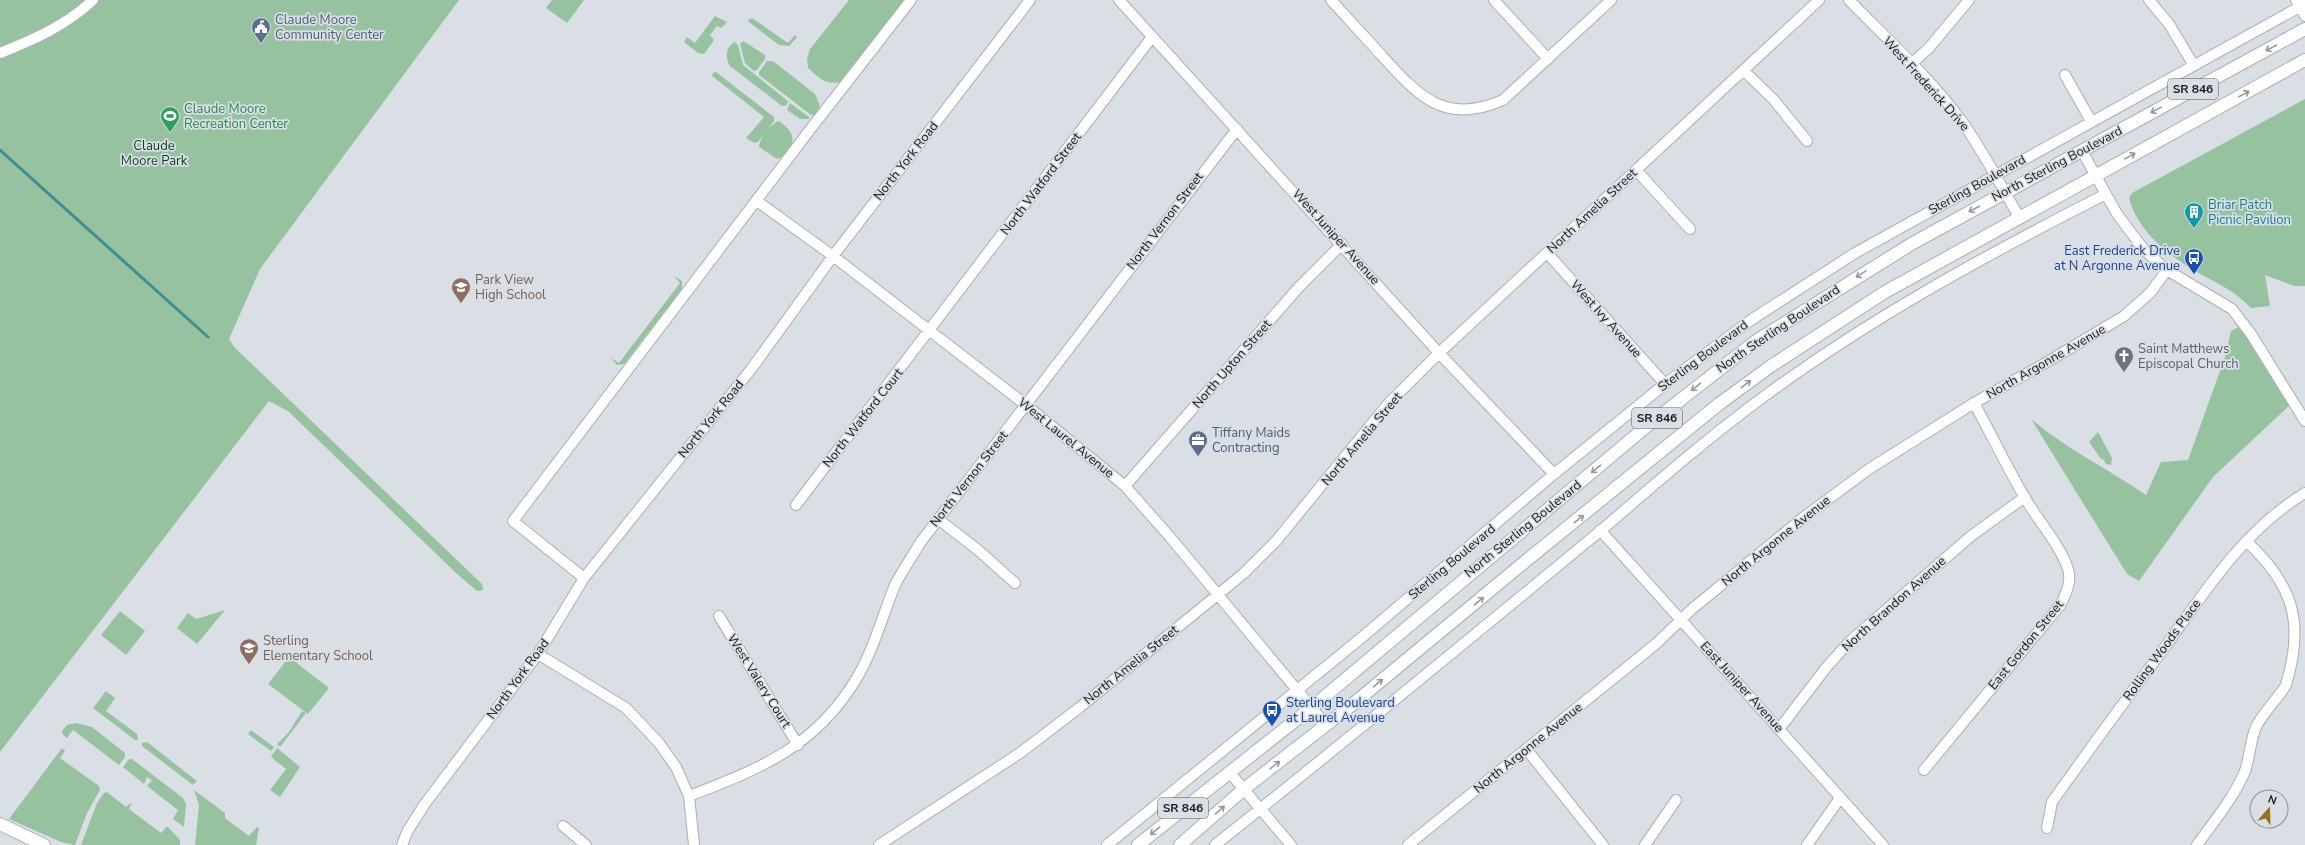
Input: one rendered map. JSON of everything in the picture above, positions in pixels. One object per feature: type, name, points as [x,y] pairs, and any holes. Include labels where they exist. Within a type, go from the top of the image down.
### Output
[{"type":"main road","name":"North Sterling Boulevard","points":[[1138,845],[1311,708],[1647,426],[1756,341],[1913,243],[2305,29]]},
{"type":"main road","name":"North Sterling Boulevard","points":[[1180,845],[1244,789],[1326,725],[1719,404],[1771,366],[1885,292],[2305,60]]},
{"type":"main road","points":[[0,824],[44,845]]},
{"type":"street","points":[[0,53],[28,42],[59,25],[93,0]]},
{"type":"street","points":[[584,578],[513,521],[912,0]]},
{"type":"street","name":"North York Road","points":[[402,845],[407,832],[424,805],[538,654],[584,578],[752,368],[833,256],[1030,0]]},
{"type":"street","name":"West Juniper Avenue","points":[[1119,0],[1342,244],[1439,353],[1554,474]]},
{"type":"street","points":[[1331,0],[1408,84],[1423,97],[1441,106],[1463,110],[1491,106],[1503,100],[1610,0]]},
{"type":"street","points":[[1494,0],[1548,59]]},
{"type":"street","name":"North Amelia Street","points":[[879,845],[1020,753],[1079,708],[1218,595],[1276,541],[1388,404],[1439,353],[1819,0]]},
{"type":"street","name":"West Frederick Drive","points":[[1849,0],[1911,64],[1960,119],[1995,174],[2019,217]]},
{"type":"street","points":[[1911,64],[1929,48],[1969,0]]},
{"type":"street","points":[[2149,0],[2169,24],[2194,64]]},
{"type":"street","name":"Sterling Boulevard","points":[[1107,845],[1450,563],[1554,474],[1664,384],[1797,288],[1855,252],[1995,174],[2194,64],[2302,7]]},
{"type":"street","name":"North Watford Street","points":[[930,331],[1152,37]]},
{"type":"street","points":[[1744,71],[1774,100],[1807,141]]},
{"type":"street","points":[[2065,75],[2091,121]]},
{"type":"street","name":"North Vernon Street","points":[[689,796],[753,771],[798,745],[834,712],[856,680],[896,584],[920,543],[1237,129]]},
{"type":"street","points":[[2082,151],[2117,214],[2145,251],[2167,270],[2232,309],[2251,334],[2305,421]]},
{"type":"street","points":[[1636,170],[1690,229]]},
{"type":"street","points":[[1216,845],[1730,422],[1843,342],[2008,244],[2106,194]]},
{"type":"street","name":"West Laurel Avenue","points":[[757,201],[833,256],[1026,405],[1125,486],[1326,725]]},
{"type":"street","name":"North Upton Street","points":[[1125,486],[1299,287],[1342,244]]},
{"type":"street","name":"West Ivy Avenue","points":[[1547,253],[1664,384]]},
{"type":"street","name":"North Argonne Avenue","points":[[1408,845],[1657,643],[1681,619],[1835,493],[1906,444],[1974,403],[2050,361],[2124,316],[2150,293],[2167,270]]},
{"type":"street","name":"North Watford Court","points":[[796,505],[930,331]]},
{"type":"street","name":"East Gordon Street","points":[[1924,770],[2061,604],[2067,591],[2068,570],[2052,539],[2025,497],[1974,403]]},
{"type":"street","name":"Rolling Woods Place","points":[[2047,828],[2052,802],[2206,590],[2246,541],[2272,516],[2305,493]]},
{"type":"street","name":"North Brandon Avenue","points":[[1780,728],[1825,669],[1849,642],[1971,536],[2025,497]]},
{"type":"street","points":[[938,519],[978,550],[1015,583]]},
{"type":"street","name":"East Juniper Avenue","points":[[1600,530],[1780,728],[1840,798],[1883,845]]},
{"type":"street","points":[[2197,845],[2241,781],[2256,727],[2293,672],[2299,655],[2302,638],[2302,622],[2292,592],[2277,570],[2246,541]]},
{"type":"street","name":"West Valery Court","points":[[719,616],[798,745]]},
{"type":"street","points":[[538,654],[626,708],[643,725],[676,767],[689,796],[694,845]]},
{"type":"street","points":[[1527,750],[1603,845]]},
{"type":"street","points":[[1230,773],[1262,808],[1291,845]]},
{"type":"street","points":[[1807,845],[1840,798]]},
{"type":"street","points":[[1644,845],[1676,800]]},
{"type":"street","points":[[563,826],[586,845]]},
{"type":"green space","name":"Claude Moore Park","points":[[0,0],[459,0],[260,269],[229,339],[234,347],[482,584],[483,590],[477,591],[456,573],[288,411],[269,401],[0,752]]},
{"type":"green space","points":[[552,0],[584,0],[567,23],[546,8]]},
{"type":"green space","points":[[849,0],[905,0],[842,82],[831,83],[823,80],[808,68],[807,59],[810,49]]},
{"type":"green space","points":[[715,16],[727,22],[721,28],[717,26],[710,35],[714,40],[704,54],[698,53],[684,42],[687,37],[695,43]]},
{"type":"green space","points":[[752,18],[788,43],[795,35],[797,37],[789,46],[779,45],[749,22],[748,20]]},
{"type":"green space","points":[[743,41],[765,55],[765,59],[757,70],[754,71],[745,63],[740,44]]},
{"type":"green space","points":[[735,42],[738,45],[743,65],[788,101],[787,105],[782,106],[730,66],[727,60],[727,53],[729,47]]},
{"type":"green space","points":[[767,61],[773,61],[815,94],[820,106],[815,115],[811,115],[759,75],[759,72]]},
{"type":"green space","points":[[716,72],[774,117],[774,121],[758,142],[754,143],[746,138],[764,117],[712,76],[713,73]]},
{"type":"green space","points":[[2305,99],[2305,286],[2294,286],[2265,275],[2270,306],[2251,308],[2238,296],[2185,265],[2164,249],[2146,231],[2139,221],[2129,198],[2132,193]]},
{"type":"green space","points":[[790,103],[809,117],[809,119],[800,119],[787,110]]},
{"type":"green space","points":[[779,121],[790,131],[792,135],[792,143],[783,157],[777,159],[759,147],[766,132],[772,125]]},
{"type":"green space","points":[[674,276],[682,281],[682,289],[624,364],[617,365],[611,358],[619,363],[680,283]]},
{"type":"green space","points":[[2244,324],[2293,402],[2213,477],[2139,581],[2127,574],[2031,419],[2058,440],[2146,495],[2161,462],[2188,460],[2225,357],[2231,331]]},
{"type":"green space","points":[[2098,432],[2112,458],[2111,465],[2106,464],[2103,459],[2101,459],[2089,442]]},
{"type":"green space","points":[[225,610],[197,644],[177,628],[188,613],[196,619]]},
{"type":"green space","points":[[120,611],[145,631],[126,655],[101,635]]},
{"type":"green space","points":[[289,657],[329,688],[308,714],[268,684]]},
{"type":"green space","points":[[106,691],[115,698],[106,711],[137,734],[138,740],[135,740],[93,708]]},
{"type":"green space","points":[[302,711],[306,713],[280,747],[277,744],[289,732]]},
{"type":"green space","points":[[76,723],[92,727],[125,753],[125,757],[119,765],[73,730],[67,738],[63,735],[62,731],[67,725]]},
{"type":"green space","points":[[251,730],[274,747],[271,751],[248,734]]},
{"type":"green space","points":[[147,742],[197,781],[193,785],[142,746],[142,743]]},
{"type":"green space","points":[[62,748],[65,751],[60,758],[99,786],[100,790],[87,813],[75,845],[61,842],[9,819]]},
{"type":"green space","points":[[277,748],[300,767],[280,797],[270,790],[286,769],[271,757]]},
{"type":"green space","points":[[129,759],[132,759],[183,798],[186,804],[184,827],[173,819],[178,810],[147,786],[152,780],[147,777],[144,784],[123,767]]},
{"type":"green space","points":[[194,790],[225,813],[225,818],[249,836],[257,827],[259,828],[256,845],[195,845],[199,805]]},
{"type":"green space","points":[[107,792],[126,807],[132,802],[129,809],[161,833],[166,827],[168,827],[180,840],[180,845],[81,845],[97,803],[104,793]]},
{"type":"waterway","points":[[0,150],[208,337]]},
{"type":"place","name":"Claude Moore Community Center","points":[[261,44]]},
{"type":"place","name":"Claude Moore Recreation Center","points":[[170,133]]},
{"type":"place","name":"Briar Patch Picnic Pavilion","points":[[2194,229]]},
{"type":"place","name":"East Frederick Drive at N Argonne Avenue","points":[[2194,275]]},
{"type":"place","name":"Park View High School","points":[[461,304]]},
{"type":"place","name":"Saint Matthews Episcopal Church","points":[[2124,373]]},
{"type":"place","name":"Tiffany Maids Contracting","points":[[1198,457]]},
{"type":"place","name":"Sterling Elementary School","points":[[249,665]]},
{"type":"place","name":"Sterling Boulevard at Laurel Avenue","points":[[1272,727]]}]
